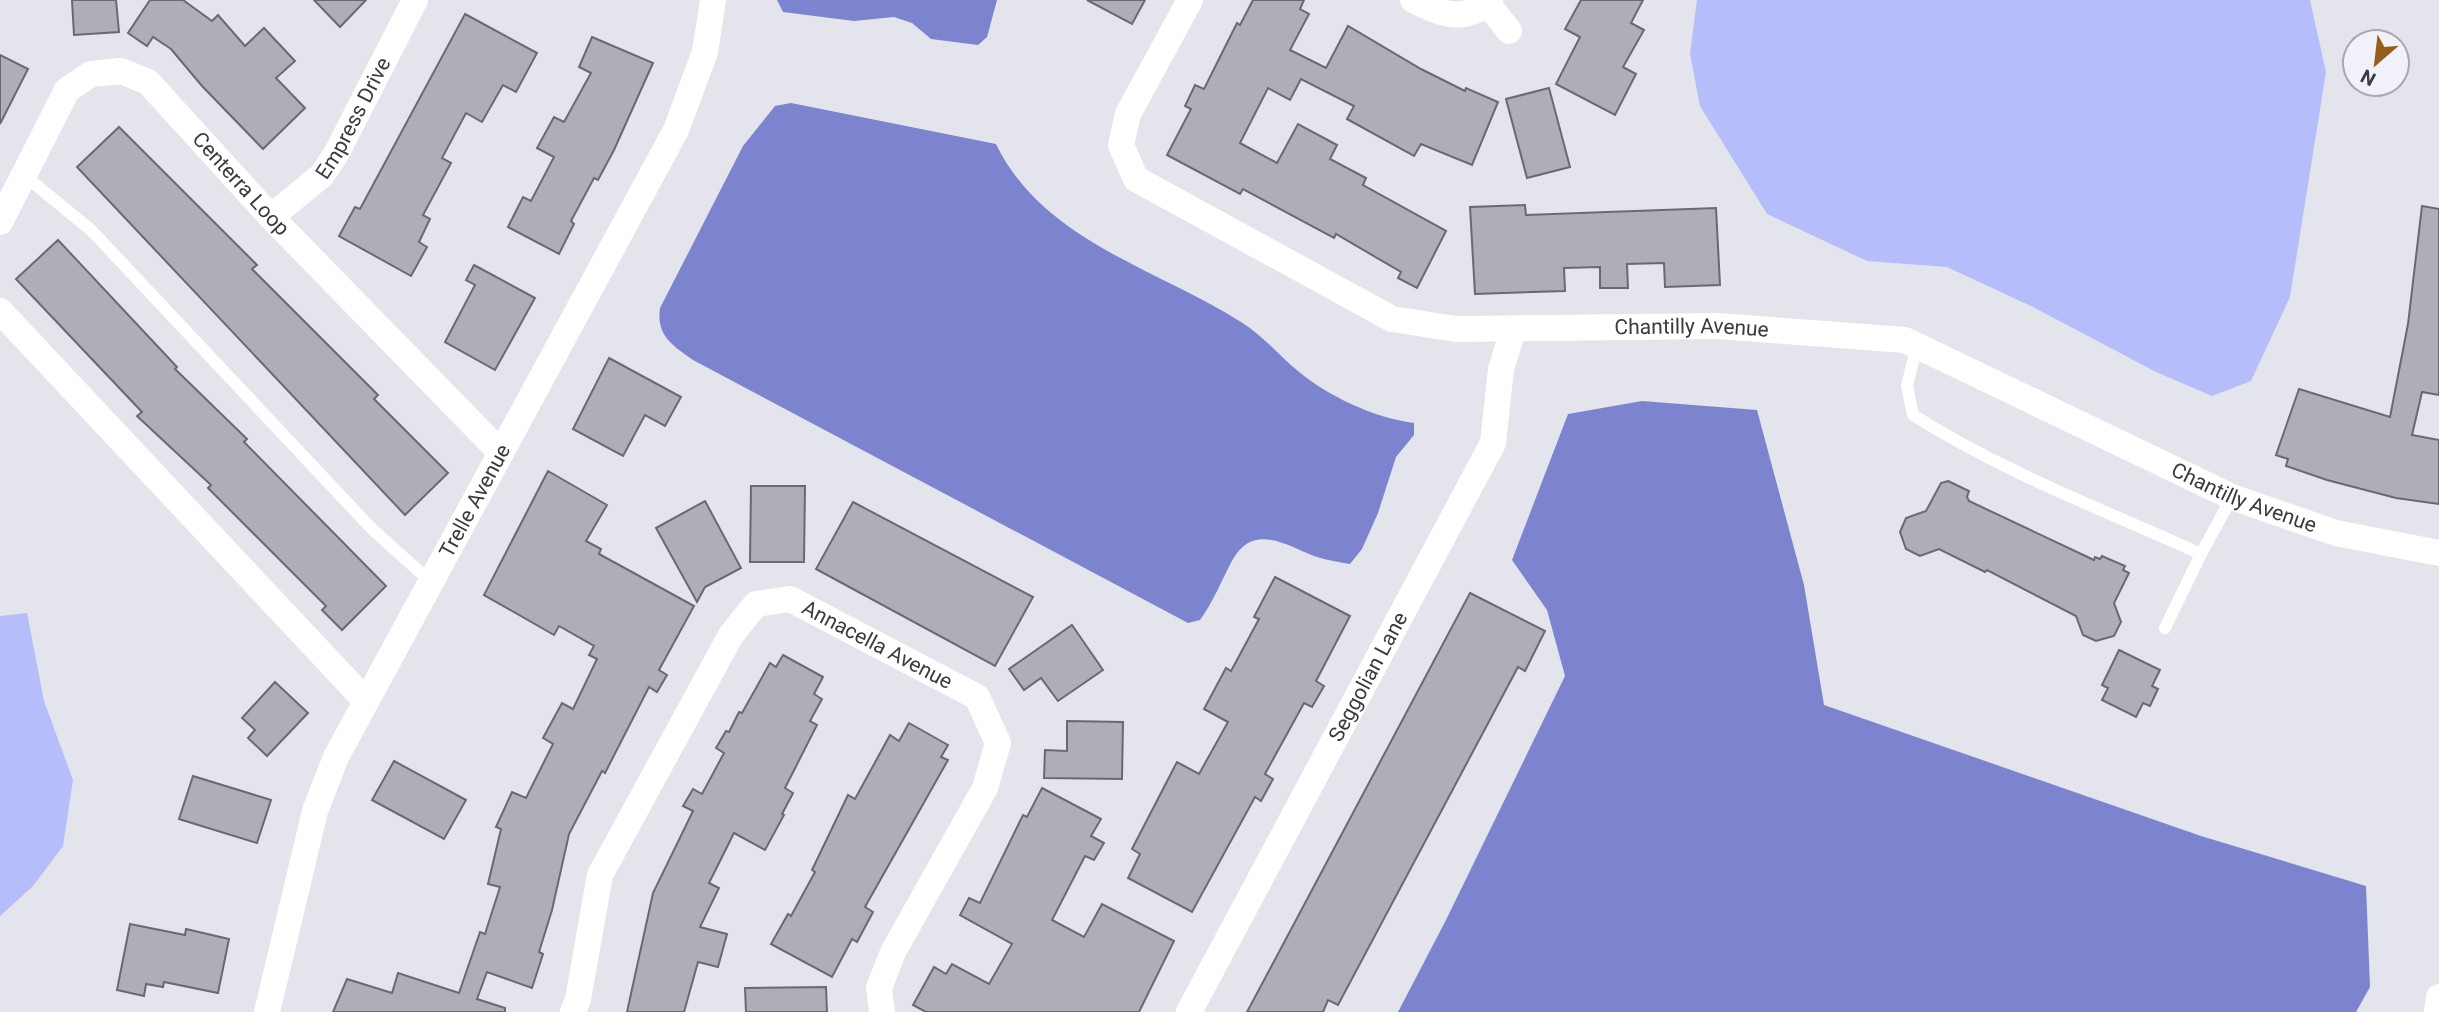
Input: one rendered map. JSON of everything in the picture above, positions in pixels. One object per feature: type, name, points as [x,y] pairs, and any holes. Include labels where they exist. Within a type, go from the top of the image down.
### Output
[{"type":"street","name":"Empress Drive","points":[[271,217],[322,175],[329,165],[415,0]]},
{"type":"street","name":"Trelle Avenue","points":[[267,1012],[315,811],[336,757],[676,130],[705,52],[713,0]]},
{"type":"street","name":"Chantilly Avenue","points":[[1190,0],[1128,114],[1121,145],[1136,179],[1392,319],[1456,329],[1718,326],[1905,340],[2232,497],[2336,533],[2439,554]]},
{"type":"street","points":[[1413,0],[1442,15],[1471,12],[1488,1],[1508,31]]},
{"type":"street","name":"Centerra Loop","points":[[0,222],[67,90],[91,74],[121,71],[148,82],[271,217],[501,453]]},
{"type":"street","points":[[0,310],[366,701]]},
{"type":"street","name":"Seggolian Lane","points":[[1189,1012],[1493,443],[1501,369],[1513,330]]},
{"type":"street","name":"Annacella Avenue","points":[[573,1012],[578,999],[600,875],[731,635],[755,604],[790,599],[977,697],[998,743],[985,788],[893,953],[879,988],[882,1012]]},
{"type":"street","points":[[2437,1012],[2439,997]]},
{"type":"lane","points":[[24,176],[92,231],[371,528],[431,582]]},
{"type":"lane","points":[[1917,345],[1907,386],[1913,415],[1950,438],[2009,468],[2201,554]]},
{"type":"lane","points":[[2165,628],[2232,497]]},
{"type":"shaded area","points":[[777,0],[997,0],[987,37],[978,45],[931,39],[912,23],[894,17],[854,21],[783,12]]},
{"type":"shaded area","points":[[1697,0],[2310,0],[2326,72],[2290,297],[2251,381],[2212,396],[2156,372],[2031,306],[1947,267],[1867,261],[1767,214],[1700,106],[1690,54]]},
{"type":"shaded area","points":[[791,103],[996,144],[1017,177],[1042,205],[1072,229],[1249,327],[1298,371],[1337,397],[1368,411],[1414,423],[1414,435],[1396,457],[1378,513],[1362,549],[1350,564],[1318,557],[1271,540],[1251,542],[1241,548],[1233,559],[1200,620],[1188,623],[693,360],[678,349],[663,332],[659,317],[660,308],[743,146],[775,106]]},
{"type":"shaded area","points":[[1642,401],[1757,410],[1804,585],[1824,705],[2201,836],[2366,886],[2370,987],[2356,1012],[1398,1012],[1565,676],[1547,610],[1512,560],[1568,414]]},
{"type":"shaded area","points":[[27,613],[44,701],[73,780],[63,846],[33,886],[0,916],[0,616]]},
{"type":"building","points":[[72,0],[116,0],[119,32],[74,35]]},
{"type":"building","points":[[150,0],[183,0],[212,21],[218,15],[245,46],[264,28],[295,61],[276,78],[305,108],[263,149],[202,86],[171,49],[153,37],[147,46],[128,33]]},
{"type":"building","points":[[314,0],[366,0],[340,27]]},
{"type":"building","points":[[1087,0],[1145,0],[1132,24]]},
{"type":"building","points":[[1253,0],[1304,0],[1300,9],[1309,14],[1290,50],[1326,68],[1348,26],[1421,69],[1465,91],[1466,88],[1498,102],[1472,165],[1421,144],[1414,156],[1347,119],[1354,106],[1301,79],[1290,100],[1268,88],[1240,143],[1277,163],[1298,124],[1337,145],[1330,159],[1366,178],[1363,185],[1446,231],[1417,288],[1398,278],[1401,272],[1336,234],[1334,238],[1243,189],[1240,194],[1167,155],[1191,109],[1185,106],[1195,85],[1204,89],[1237,23],[1240,25]]},
{"type":"building","points":[[1581,0],[1643,0],[1631,23],[1644,30],[1623,67],[1636,74],[1615,115],[1556,84],[1580,37],[1565,29]]},
{"type":"building","points":[[465,14],[537,53],[516,92],[503,85],[482,122],[466,113],[442,158],[451,163],[423,215],[430,219],[419,242],[427,247],[411,276],[339,236],[355,207],[360,209]]},
{"type":"building","points":[[592,37],[653,63],[614,150],[598,180],[594,178],[571,221],[574,224],[559,254],[508,227],[523,197],[531,201],[554,157],[537,148],[554,117],[564,122],[591,73],[579,67]]},
{"type":"building","points":[[0,55],[28,69],[0,124]]},
{"type":"building","points":[[1549,88],[1570,167],[1527,178],[1506,99]]},
{"type":"building","points":[[119,127],[257,265],[252,269],[378,395],[374,399],[448,473],[405,515],[77,167]]},
{"type":"building","points":[[1525,205],[1526,215],[1716,208],[1720,285],[1665,287],[1664,263],[1627,264],[1628,288],[1600,288],[1600,267],[1564,268],[1565,291],[1475,294],[1470,207]]},
{"type":"building","points":[[2422,206],[2439,209],[2439,395],[2422,392],[2412,435],[2439,440],[2439,504],[2396,498],[2327,480],[2286,466],[2288,459],[2276,455],[2299,389],[2390,417],[2408,324]]},
{"type":"building","points":[[58,240],[177,367],[175,369],[247,439],[244,442],[386,586],[342,630],[322,610],[326,606],[208,488],[211,485],[137,416],[142,412],[16,279]]},
{"type":"building","points":[[474,265],[535,298],[495,370],[445,342],[475,285],[466,280]]},
{"type":"building","points":[[609,358],[681,397],[665,426],[645,415],[623,456],[573,429]]},
{"type":"building","points":[[548,471],[607,505],[586,541],[601,549],[599,554],[694,606],[659,670],[667,675],[657,692],[649,687],[605,773],[602,771],[569,834],[552,910],[539,952],[543,954],[532,988],[487,972],[477,999],[505,1008],[505,1012],[333,1012],[347,979],[392,993],[398,973],[459,993],[480,932],[485,934],[500,887],[488,884],[501,829],[496,827],[512,792],[526,798],[553,744],[543,738],[562,703],[573,709],[597,659],[589,655],[594,646],[559,626],[554,635],[484,595]]},
{"type":"building","points":[[1948,481],[1969,491],[1969,501],[2094,560],[2095,557],[2100,559],[2102,556],[2125,566],[2123,570],[2129,573],[2114,603],[2121,622],[2114,636],[2096,641],[2083,635],[2076,616],[1987,570],[1985,572],[1939,549],[1920,556],[1906,549],[1900,532],[1906,518],[1926,511],[1941,483]]},
{"type":"building","points":[[751,486],[805,486],[804,562],[750,562]]},
{"type":"building","points":[[705,501],[741,568],[705,587],[697,602],[656,528]]},
{"type":"building","points":[[853,502],[1033,597],[995,666],[816,569]]},
{"type":"building","points":[[1275,577],[1350,616],[1316,681],[1324,686],[1312,707],[1304,703],[1265,774],[1273,779],[1261,801],[1255,797],[1192,912],[1128,878],[1140,854],[1132,849],[1177,762],[1199,774],[1228,722],[1204,709],[1226,668],[1231,671],[1259,619],[1254,617]]},
{"type":"building","points":[[1470,593],[1545,631],[1525,671],[1518,667],[1338,1005],[1328,1000],[1323,1012],[1247,1012]]},
{"type":"building","points":[[1072,625],[1103,670],[1058,701],[1041,678],[1024,690],[1009,669]]},
{"type":"building","points":[[2119,650],[2160,670],[2152,686],[2158,689],[2150,706],[2143,703],[2136,717],[2102,700],[2108,688],[2102,685]]},
{"type":"building","points":[[783,655],[823,677],[814,694],[822,699],[810,721],[817,725],[785,788],[793,793],[765,850],[734,833],[709,883],[719,888],[700,927],[727,934],[718,967],[698,962],[684,1012],[627,1012],[653,893],[693,811],[683,806],[693,789],[702,794],[724,753],[716,748],[726,731],[729,732],[739,712],[742,713],[770,663],[776,667]]},
{"type":"building","points":[[275,682],[308,713],[267,756],[248,738],[255,730],[242,718]]},
{"type":"building","points":[[1067,721],[1123,722],[1122,779],[1044,778],[1045,750],[1067,751]]},
{"type":"building","points":[[909,723],[948,745],[941,757],[948,760],[865,907],[873,912],[857,942],[852,939],[832,977],[771,944],[788,914],[791,916],[815,872],[812,870],[848,795],[855,799],[890,735],[899,741]]},
{"type":"building","points":[[394,761],[466,800],[444,839],[372,800]]},
{"type":"building","points":[[193,776],[271,800],[257,843],[179,819]]},
{"type":"building","points":[[1042,788],[1101,819],[1091,836],[1104,843],[1094,860],[1085,856],[1052,920],[1084,937],[1102,904],[1174,941],[1139,1012],[926,1012],[913,1005],[934,967],[946,974],[952,964],[989,984],[1012,944],[960,915],[969,898],[980,903],[1023,815],[1027,817]]},
{"type":"building","points":[[130,924],[185,935],[186,929],[229,939],[218,993],[164,982],[163,987],[146,984],[144,996],[117,990]]},
{"type":"building","points":[[826,987],[827,1012],[746,1012],[745,988]]}]
